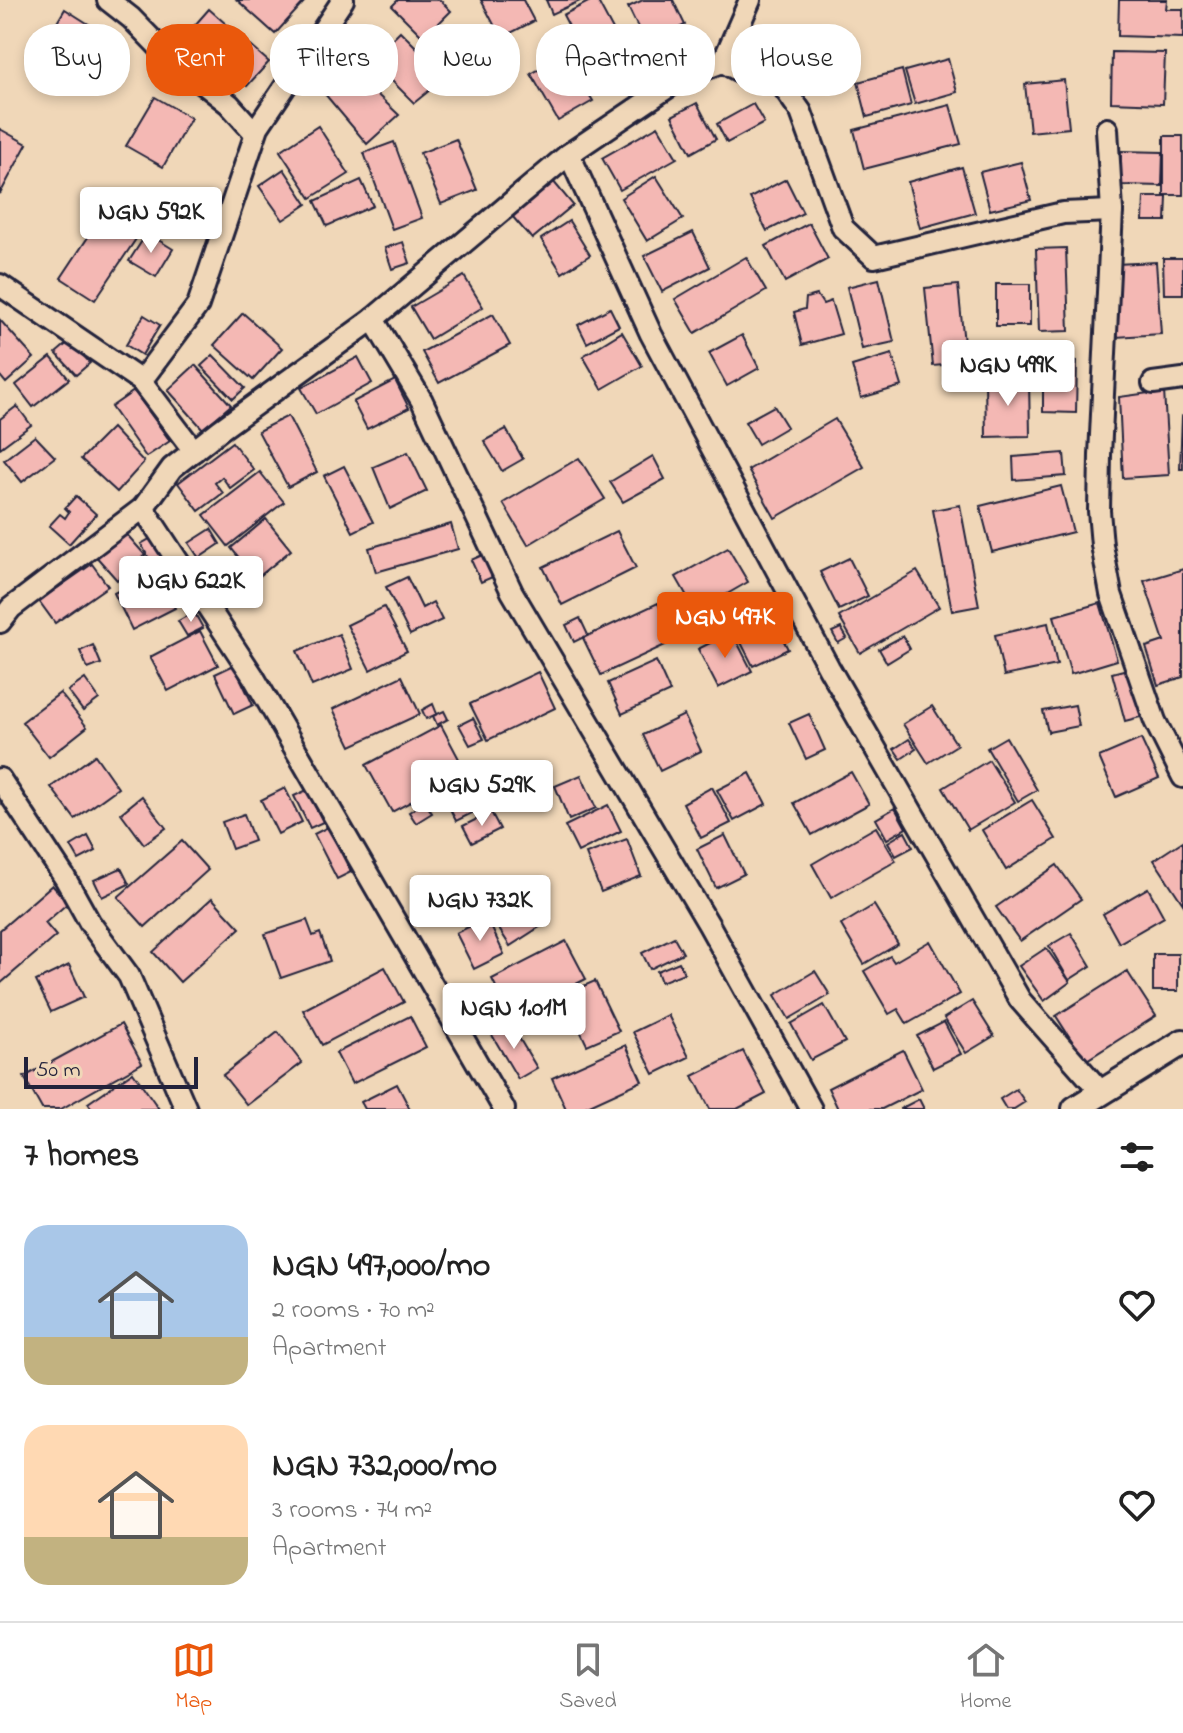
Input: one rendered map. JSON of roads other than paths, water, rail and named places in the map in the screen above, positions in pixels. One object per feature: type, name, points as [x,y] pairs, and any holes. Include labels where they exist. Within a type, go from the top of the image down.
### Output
[{"type":"street","points":[[108,0],[131,18],[167,55],[229,104],[255,133]]},
{"type":"street","points":[[141,381],[198,305],[255,133],[343,0]]},
{"type":"street","points":[[0,622],[11,608],[143,508],[172,468],[373,319],[569,154],[683,77],[723,62],[750,0]]},
{"type":"street","points":[[723,62],[743,73],[780,82],[801,112],[843,228],[874,257],[1063,213],[1112,211]]},
{"type":"street","points":[[1107,129],[1112,211],[1100,455],[1102,545],[1111,594],[1155,721],[1183,777]]},
{"type":"street","points":[[569,154],[651,334],[829,668],[1020,1000],[1102,1093]]},
{"type":"street","points":[[0,285],[141,381],[194,451]]},
{"type":"street","points":[[373,319],[422,401],[512,592],[709,925],[811,1109]]},
{"type":"street","points":[[1153,383],[1183,379]]},
{"type":"street","points":[[143,508],[253,676],[504,1109]]},
{"type":"street","points":[[0,779],[65,878],[90,923],[129,976],[186,1109]]},
{"type":"street","points":[[1075,1109],[1183,1042]]}]
